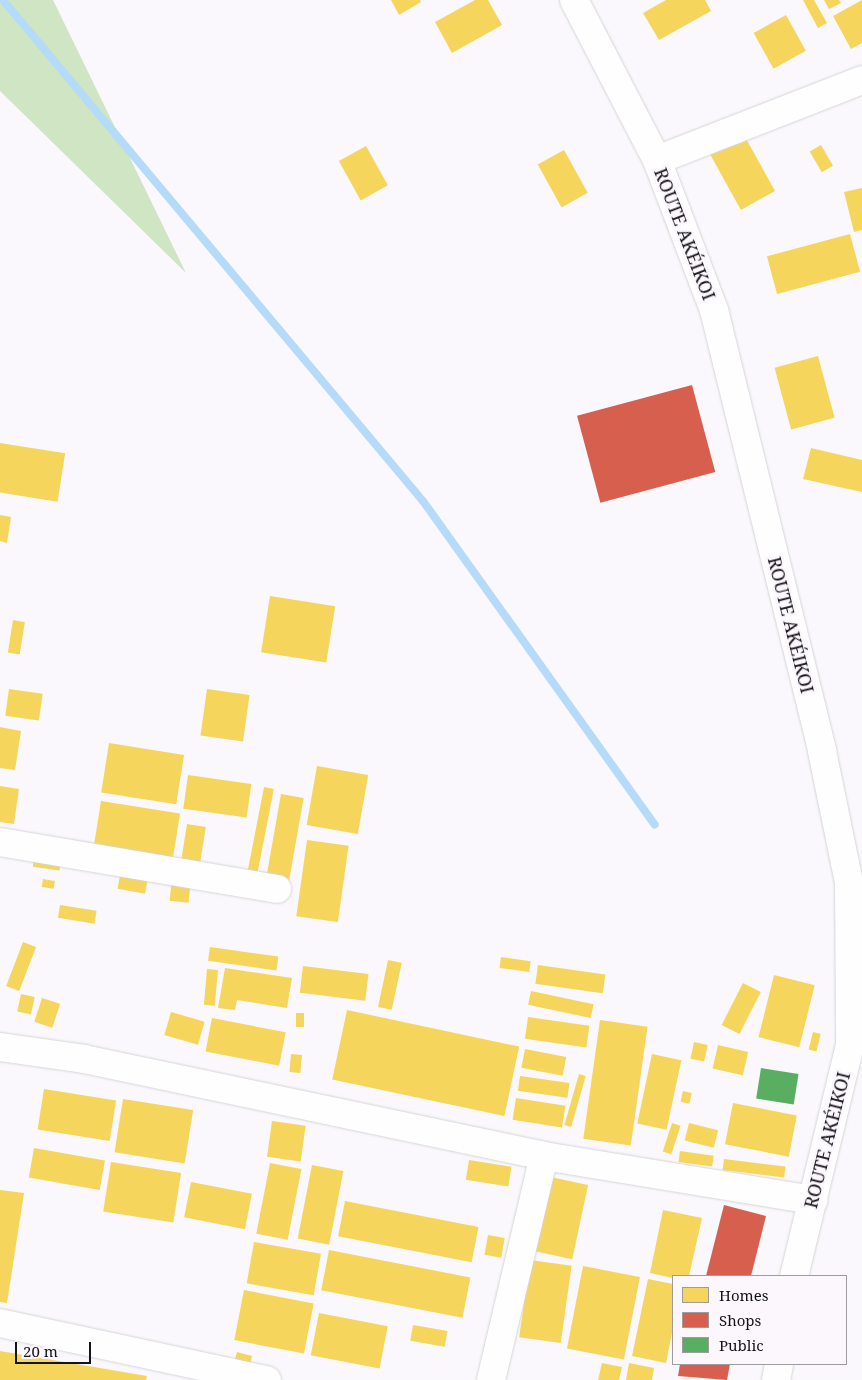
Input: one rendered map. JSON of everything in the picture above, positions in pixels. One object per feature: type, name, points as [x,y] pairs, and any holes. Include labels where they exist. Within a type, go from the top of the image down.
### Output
[{"type":"street","name":"ROUTE AKÉIKOI","points":[[574,0],[657,160],[714,310],[822,751],[855,874],[856,1046],[794,1275]]},
{"type":"street","points":[[657,160],[862,80]]},
{"type":"street","points":[[0,842],[277,889]]},
{"type":"street","points":[[0,1047],[84,1059],[544,1156],[813,1200]]},
{"type":"street","points":[[491,1380],[544,1156]]},
{"type":"street","points":[[0,1323],[267,1380]]},
{"type":"street","points":[[776,1380],[779,1365]]},
{"type":"green space","points":[[0,0],[53,0],[186,273],[0,91]]},
{"type":"building: Homes","points":[[391,0],[420,0],[421,2],[399,15]]},
{"type":"building: Homes","points":[[475,0],[488,0],[502,25],[452,53],[435,22]]},
{"type":"building: Homes","points":[[666,0],[705,0],[711,11],[659,40],[643,13]]},
{"type":"building: Homes","points":[[803,0],[814,0],[827,23],[818,28]]},
{"type":"building: Homes","points":[[824,0],[839,0],[841,3],[829,9]]},
{"type":"building: Homes","points":[[862,0],[862,43],[851,49],[833,16]]},
{"type":"building: Homes","points":[[786,15],[806,51],[774,69],[754,33]]},
{"type":"building: Homes","points":[[744,135],[775,191],[741,210],[710,154]]},
{"type":"building: Homes","points":[[821,145],[833,166],[822,172],[810,152]]},
{"type":"building: Homes","points":[[366,146],[388,185],[361,200],[339,161]]},
{"type":"building: Homes","points":[[564,150],[588,193],[562,207],[538,165]]},
{"type":"building: Homes","points":[[862,188],[862,230],[854,232],[844,192]]},
{"type":"building: Homes","points":[[850,234],[860,272],[777,294],[767,256]]},
{"type":"building: Homes","points":[[818,356],[835,418],[791,429],[775,368]]},
{"type":"building: Homes","points":[[0,443],[65,453],[58,502],[0,493]]},
{"type":"building: Homes","points":[[811,448],[862,460],[862,492],[803,479]]},
{"type":"building: Homes","points":[[0,515],[11,517],[7,543],[0,541]]},
{"type":"building: Homes","points":[[270,596],[335,606],[326,663],[261,652]]},
{"type":"building: Homes","points":[[13,620],[25,622],[20,654],[8,653]]},
{"type":"building: Homes","points":[[9,689],[43,694],[39,720],[5,716]]},
{"type":"building: Homes","points":[[207,689],[250,695],[243,742],[200,736]]},
{"type":"building: Homes","points":[[0,727],[21,731],[15,770],[0,768]]},
{"type":"building: Homes","points":[[109,743],[184,755],[176,804],[101,792]]},
{"type":"building: Homes","points":[[317,766],[368,775],[358,834],[307,825]]},
{"type":"building: Homes","points":[[188,775],[251,784],[247,818],[183,809]]},
{"type":"building: Homes","points":[[0,786],[19,789],[14,824],[0,822]]},
{"type":"building: Homes","points":[[264,787],[274,789],[257,874],[247,872]]},
{"type":"building: Homes","points":[[281,794],[304,798],[289,881],[266,877]]},
{"type":"building: Homes","points":[[101,801],[180,814],[173,859],[94,846]]},
{"type":"building: Homes","points":[[187,824],[206,827],[200,864],[181,861]]},
{"type":"building: Homes","points":[[307,840],[349,846],[338,922],[296,916]]},
{"type":"building: Homes","points":[[35,851],[62,855],[60,871],[33,867]]},
{"type":"building: Homes","points":[[120,875],[148,880],[145,894],[118,889]]},
{"type":"building: Homes","points":[[172,878],[191,880],[188,903],[170,901]]},
{"type":"building: Homes","points":[[43,879],[55,881],[54,889],[42,887]]},
{"type":"building: Homes","points":[[60,905],[97,911],[95,924],[58,918]]},
{"type":"building: Homes","points":[[23,942],[36,947],[19,991],[6,986]]},
{"type":"building: Homes","points":[[210,947],[278,957],[276,970],[208,961]]},
{"type":"building: Homes","points":[[501,957],[531,961],[529,972],[499,968]]},
{"type":"building: Homes","points":[[388,960],[402,963],[392,1010],[378,1007]]},
{"type":"building: Homes","points":[[538,965],[605,974],[603,993],[535,984]]},
{"type":"building: Homes","points":[[303,966],[369,974],[365,1001],[300,993]]},
{"type":"building: Homes","points":[[225,968],[292,978],[287,1008],[237,1000],[235,1010],[218,1008]]},
{"type":"building: Homes","points":[[207,969],[218,970],[215,1006],[204,1005]]},
{"type":"building: Homes","points":[[774,975],[815,985],[799,1047],[759,1037]]},
{"type":"building: Homes","points":[[743,983],[761,992],[739,1034],[722,1025]]},
{"type":"building: Homes","points":[[531,991],[594,1004],[591,1018],[528,1005]]},
{"type":"building: Homes","points":[[21,994],[35,997],[31,1015],[17,1012]]},
{"type":"building: Homes","points":[[42,998],[60,1004],[52,1028],[34,1022]]},
{"type":"building: Homes","points":[[347,1010],[519,1047],[504,1116],[332,1079]]},
{"type":"building: Homes","points":[[171,1012],[205,1022],[198,1045],[164,1035]]},
{"type":"building: Homes","points":[[296,1013],[304,1013],[304,1027],[296,1027]]},
{"type":"building: Homes","points":[[528,1017],[589,1026],[586,1047],[525,1039]]},
{"type":"building: Homes","points":[[212,1018],[286,1032],[279,1066],[206,1051]]},
{"type":"building: Homes","points":[[600,1020],[648,1027],[631,1146],[583,1139]]},
{"type":"building: Homes","points":[[813,1032],[821,1034],[816,1051],[809,1049]]},
{"type":"building: Homes","points":[[694,1042],[708,1045],[704,1062],[690,1059]]},
{"type":"building: Homes","points":[[718,1045],[748,1052],[743,1075],[713,1068]]},
{"type":"building: Homes","points":[[525,1049],[566,1057],[563,1076],[521,1068]]},
{"type":"building: Homes","points":[[291,1054],[302,1055],[300,1073],[289,1072]]},
{"type":"building: Homes","points":[[652,1054],[681,1060],[667,1130],[637,1123]]},
{"type":"building: Homes","points":[[579,1074],[586,1076],[571,1127],[564,1125]]},
{"type":"building: Homes","points":[[520,1076],[570,1083],[567,1098],[518,1091]]},
{"type":"building: Homes","points":[[44,1089],[116,1100],[110,1141],[38,1129]]},
{"type":"building: Homes","points":[[683,1091],[692,1093],[689,1104],[681,1102]]},
{"type":"building: Homes","points":[[516,1098],[565,1106],[562,1128],[513,1120]]},
{"type":"building: Homes","points":[[123,1099],[193,1110],[185,1163],[115,1152]]},
{"type":"building: Homes","points":[[733,1103],[797,1115],[789,1157],[725,1144]]},
{"type":"building: Homes","points":[[272,1121],[306,1126],[301,1161],[267,1157]]},
{"type":"building: Homes","points":[[672,1123],[681,1126],[671,1154],[663,1152]]},
{"type":"building: Homes","points":[[689,1123],[718,1130],[714,1148],[685,1140]]},
{"type":"building: Homes","points":[[34,1148],[105,1161],[100,1190],[29,1178]]},
{"type":"building: Homes","points":[[680,1151],[714,1156],[712,1167],[678,1162]]},
{"type":"building: Homes","points":[[724,1159],[786,1167],[784,1177],[723,1170]]},
{"type":"building: Homes","points":[[469,1160],[511,1167],[508,1186],[466,1180]]},
{"type":"building: Homes","points":[[111,1162],[181,1173],[173,1222],[103,1211]]},
{"type":"building: Homes","points":[[270,1163],[301,1169],[288,1240],[256,1234]]},
{"type":"building: Homes","points":[[312,1165],[343,1171],[329,1245],[298,1239]]},
{"type":"building: Homes","points":[[546,1176],[588,1185],[572,1259],[530,1250]]},
{"type":"building: Homes","points":[[191,1182],[252,1194],[245,1229],[184,1217]]},
{"type":"building: Homes","points":[[0,1190],[24,1193],[7,1303],[0,1302]]},
{"type":"building: Homes","points":[[345,1201],[479,1227],[472,1262],[338,1236]]},
{"type":"building: Homes","points":[[663,1210],[702,1218],[689,1275],[672,1275],[672,1278],[650,1273]]},
{"type":"building: Homes","points":[[488,1235],[505,1238],[501,1258],[485,1255]]},
{"type":"building: Homes","points":[[254,1242],[321,1254],[314,1295],[247,1283]]},
{"type":"building: Homes","points":[[329,1250],[470,1277],[463,1318],[321,1290]]},
{"type":"building: Homes","points":[[530,1260],[572,1266],[561,1343],[519,1337]]},
{"type":"building: Homes","points":[[583,1266],[640,1277],[624,1360],[567,1348]]},
{"type":"building: Homes","points":[[648,1279],[672,1284],[672,1333],[666,1363],[632,1356]]},
{"type":"building: Homes","points":[[244,1290],[314,1304],[304,1354],[234,1340]]},
{"type":"building: Homes","points":[[319,1313],[388,1326],[380,1369],[311,1355]]},
{"type":"building: Homes","points":[[413,1325],[447,1331],[445,1347],[410,1341]]},
{"type":"building: Homes","points":[[0,1351],[147,1376],[146,1380],[0,1380]]},
{"type":"building: Homes","points":[[237,1352],[252,1356],[250,1365],[234,1362]]},
{"type":"building: Homes","points":[[602,1363],[622,1367],[619,1380],[598,1380]]},
{"type":"building: Homes","points":[[629,1363],[654,1368],[652,1380],[626,1380]]},
{"type":"building: Shops","points":[[692,385],[715,472],[600,503],[577,416]]},
{"type":"building: Shops","points":[[724,1205],[766,1216],[751,1275],[706,1275]]},
{"type":"building: Shops","points":[[680,1365],[730,1365],[727,1380],[678,1376]]},
{"type":"building: Public","points":[[761,1068],[799,1074],[794,1105],[756,1099]]},
{"type":"waterway","points":[[3,0],[423,501],[655,825]]}]
